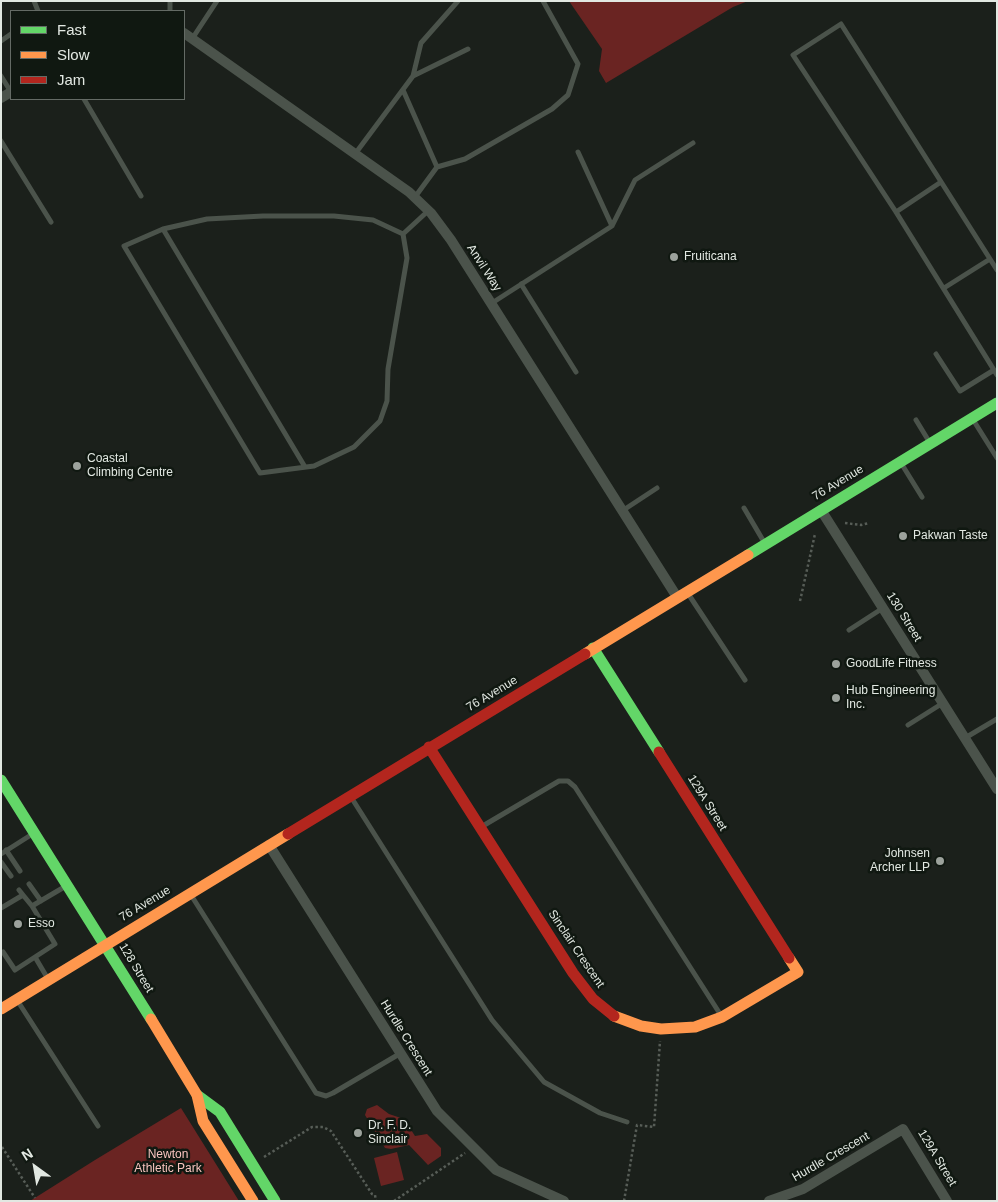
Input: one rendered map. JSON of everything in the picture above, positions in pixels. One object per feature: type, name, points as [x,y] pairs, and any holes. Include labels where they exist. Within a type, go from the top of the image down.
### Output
[{"type":"main road","name":"76 Avenue","points":[[1,1009],[997,403]]},
{"type":"main road","name":"129A Street","points":[[593,648],[798,972]]},
{"type":"main road","name":"Sinclair Crescent","points":[[430,747],[573,973],[594,999],[615,1016],[641,1026],[661,1030],[695,1027],[722,1017],[798,972]]},
{"type":"main road","name":"128 Street","points":[[1,780],[106,944],[197,1095],[203,1121],[253,1201]]},
{"type":"main road","name":"128 Street","points":[[197,1095],[220,1112],[275,1201]]},
{"type":"street","name":"Anvil Way","points":[[188,36],[415,198],[428,210],[451,240],[492,303],[622,510],[682,594]]},
{"type":"street","name":"130 Street","points":[[821,510],[997,789]]},
{"type":"street","name":"Hurdle Crescent","points":[[269,845],[437,1110],[496,1170],[564,1201]]},
{"type":"street","name":"Hurdle Crescent","points":[[769,1201],[803,1189],[903,1130]]},
{"type":"street","name":"129A Street","points":[[903,1130],[947,1201]]},
{"type":"lane","points":[[188,36],[217,1]]},
{"type":"lane","points":[[354,154],[413,76],[421,43],[458,1]]},
{"type":"lane","points":[[415,198],[437,167],[465,159],[552,109],[568,95],[578,64],[543,1]]},
{"type":"lane","points":[[936,354],[960,391],[995,372],[896,212],[793,55],[840,24],[997,270]]},
{"type":"lane","points":[[413,76],[468,49]]},
{"type":"lane","points":[[1,76],[10,90]]},
{"type":"lane","points":[[403,90],[437,167]]},
{"type":"lane","points":[[85,100],[141,196]]},
{"type":"lane","points":[[1,141],[51,222]]},
{"type":"lane","points":[[492,303],[612,226],[635,180],[693,143]]},
{"type":"lane","points":[[578,152],[612,226]]},
{"type":"lane","points":[[896,212],[941,182]]},
{"type":"lane","points":[[404,234],[428,210]]},
{"type":"lane","points":[[263,216],[334,216],[373,220],[404,234],[407,258],[388,369],[387,402],[380,421],[354,446],[314,466],[260,473],[124,246],[163,229],[208,219],[263,216]]},
{"type":"lane","points":[[163,229],[305,467]]},
{"type":"lane","points":[[944,288],[990,259]]},
{"type":"lane","points":[[521,284],[576,372]]},
{"type":"lane","points":[[972,418],[997,458]]},
{"type":"lane","points":[[916,420],[930,443]]},
{"type":"lane","points":[[900,461],[922,497]]},
{"type":"lane","points":[[622,510],[657,488]]},
{"type":"lane","points":[[744,508],[765,544]]},
{"type":"lane","points":[[682,594],[745,680]]},
{"type":"lane","points":[[849,630],[883,608]]},
{"type":"lane","points":[[908,725],[943,704]]},
{"type":"lane","points":[[965,738],[997,719]]},
{"type":"lane","points":[[480,828],[559,781],[568,781],[575,787],[722,1017]]},
{"type":"lane","points":[[350,796],[492,1020],[544,1082],[600,1113],[627,1122]]},
{"type":"lane","points":[[20,871],[4,852],[34,832]]},
{"type":"lane","points":[[1,862],[11,876]]},
{"type":"lane","points":[[29,884],[40,902]]},
{"type":"lane","points":[[32,906],[68,885]]},
{"type":"lane","points":[[1,908],[21,892],[32,906],[55,944],[15,970],[3,952]]},
{"type":"lane","points":[[190,893],[316,1093],[326,1096],[333,1093],[401,1052]]},
{"type":"lane","points":[[36,957],[49,980]]},
{"type":"lane","points":[[16,1000],[98,1126]]},
{"type":"path","points":[[845,523],[861,525],[870,523]]},
{"type":"path","points":[[800,600],[815,534]]},
{"type":"path","points":[[624,1201],[637,1126],[654,1127],[660,1040]]},
{"type":"path","points":[[264,1157],[312,1128],[323,1127],[331,1131],[372,1194],[376,1195],[376,1201]]},
{"type":"path","points":[[2,1147],[35,1198]]},
{"type":"path","points":[[394,1201],[466,1152]]},
{"type":"green space","points":[[569,1],[748,1],[733,7],[606,83],[599,71],[602,49]]},
{"type":"green space","points":[[377,1105],[389,1114],[404,1119],[415,1136],[427,1134],[441,1148],[441,1156],[428,1165],[409,1145],[391,1149],[385,1148],[365,1115],[367,1109]]},
{"type":"green space","name":"Newton Athletic Park","points":[[181,1108],[239,1201],[30,1201],[95,1160]]},
{"type":"green space","points":[[397,1152],[404,1180],[381,1186],[374,1158]]},
{"type":"traffic: fast","points":[[748,555],[997,403]]},
{"type":"traffic: fast","points":[[593,648],[659,752]]},
{"type":"traffic: fast","points":[[1,780],[151,1019]]},
{"type":"traffic: fast","points":[[197,1095],[220,1112],[275,1201]]},
{"type":"traffic: slow","points":[[585,654],[748,555]]},
{"type":"traffic: slow","points":[[1,1009],[288,834]]},
{"type":"traffic: slow","points":[[614,1016],[641,1026],[661,1029],[695,1027],[722,1017],[798,972],[789,958]]},
{"type":"traffic: slow","points":[[151,1019],[197,1095],[203,1121],[253,1201]]},
{"type":"traffic: jam","points":[[288,834],[585,654]]},
{"type":"traffic: jam","points":[[429,747],[573,973],[593,999],[614,1016]]},
{"type":"traffic: jam","points":[[659,752],[789,958]]},
{"type":"place","name":"Fruiticana","points":[[674,257]]},
{"type":"place","name":"Coastal Climbing Centre","points":[[77,466]]},
{"type":"place","name":"Pakwan Taste","points":[[903,536]]},
{"type":"place","name":"GoodLife Fitness","points":[[836,664]]},
{"type":"place","name":"Hub Engineering Inc.","points":[[836,698]]},
{"type":"place","name":"Johnsen Archer LLP","points":[[940,861]]},
{"type":"place","name":"Esso","points":[[18,924]]},
{"type":"place","name":"Dr. F. D. Sinclair","points":[[358,1133]]}]
